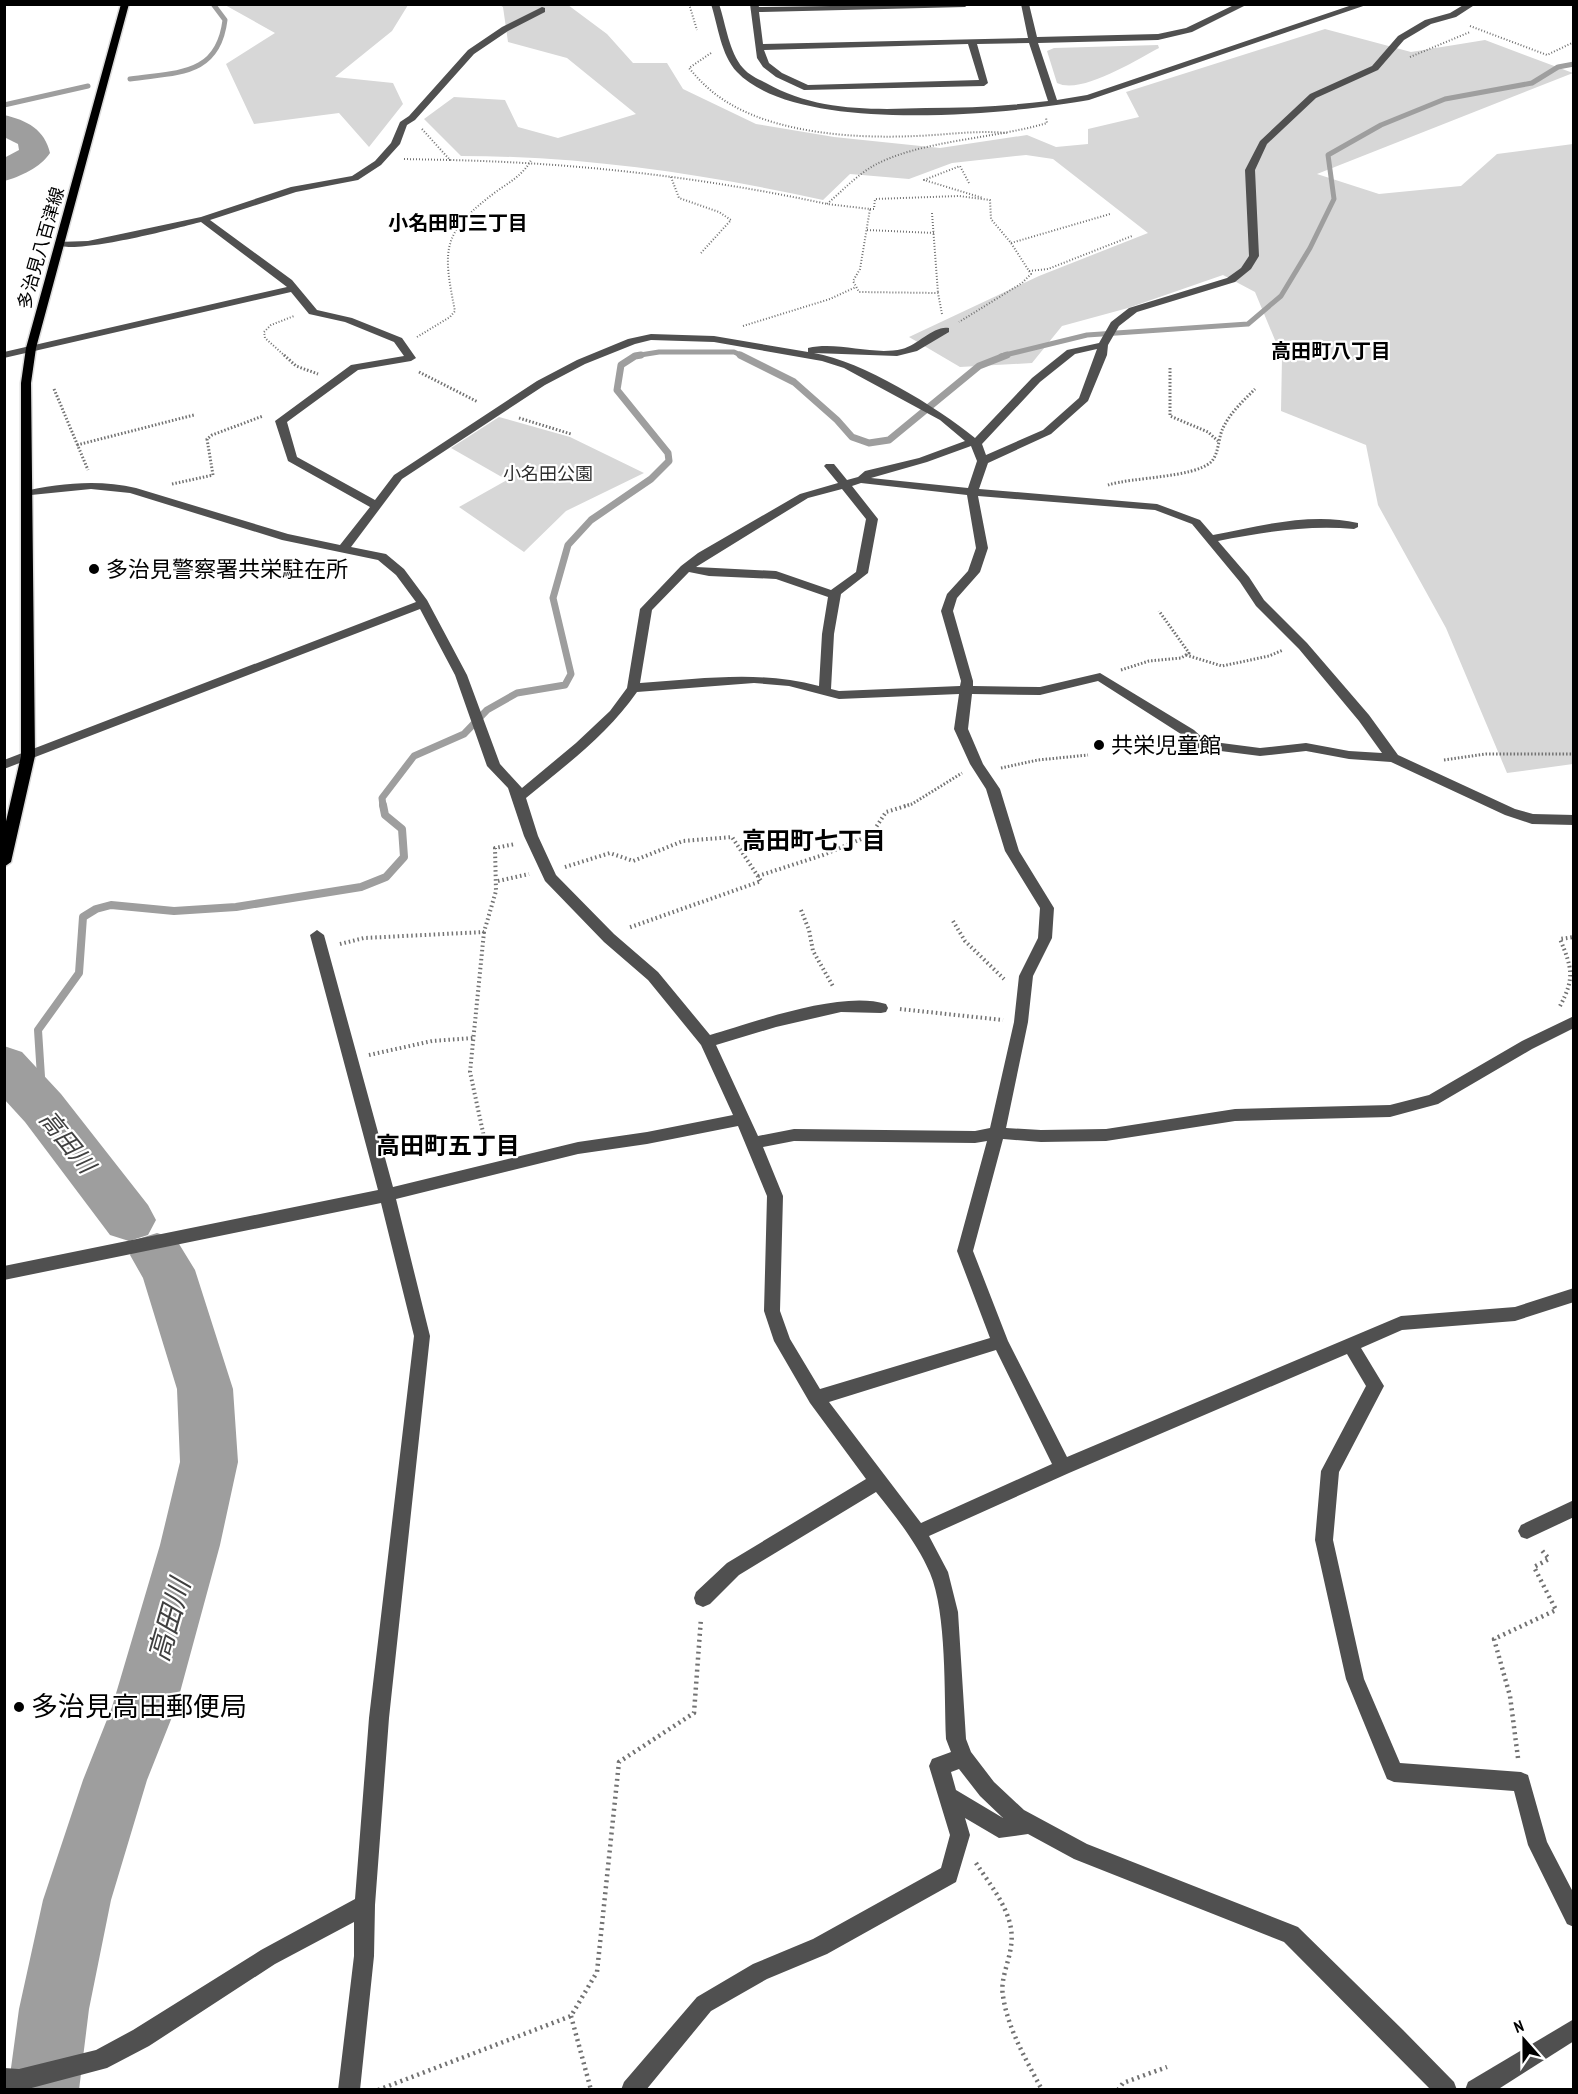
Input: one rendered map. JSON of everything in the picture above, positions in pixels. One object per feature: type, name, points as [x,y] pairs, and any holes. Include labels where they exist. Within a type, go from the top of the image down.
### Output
[{"type":"main road","name":"多治見八百津線","points":[[4,862],[28,756],[26,383],[31,348],[125,4]]},
{"type":"street","points":[[715,4],[732,56],[740,70],[764,87],[802,103],[844,111],[879,112],[1003,110],[1042,106],[1089,97],[1365,4]]},
{"type":"street","points":[[965,4],[754,7],[759,47],[766,65],[779,75],[807,88],[984,84],[972,42]]},
{"type":"street","points":[[1024,4],[1033,41],[1054,104]]},
{"type":"street","points":[[759,47],[1138,38],[1176,35],[1244,4]]},
{"type":"street","points":[[982,461],[1047,432],[1084,399],[1102,355],[1104,343],[1114,327],[1133,310],[1231,280],[1250,266],[1254,255],[1250,170],[1263,143],[1313,96],[1375,68],[1401,38],[1428,22],[1447,17],[1472,4]]},
{"type":"street","points":[[61,244],[88,244],[203,219],[294,189],[355,178],[383,158],[395,144],[403,124],[412,118],[471,52],[505,29],[542,10]]},
{"type":"street","points":[[203,219],[295,288],[313,312],[348,320],[398,340],[411,358],[356,367],[281,421],[292,459],[377,506]]},
{"type":"street","points":[[4,355],[295,288]]},
{"type":"street","points":[[794,352],[847,349],[878,353],[906,352],[945,330]]},
{"type":"street","points":[[344,548],[398,477],[541,384],[581,362],[632,341],[651,337],[714,339],[794,352],[848,366],[937,414],[975,443],[982,461],[972,492],[982,548],[974,572],[951,597],[947,611],[967,681],[961,729],[980,769],[993,789],[1012,851],[1047,908],[1045,938],[1026,976],[1021,1022],[997,1133],[965,1251],[1000,1342],[1063,1467]]},
{"type":"street","points":[[862,480],[869,473],[923,460],[958,446],[975,443],[1036,380],[1071,352],[1104,343]]},
{"type":"street","points":[[825,691],[828,634],[835,595],[862,573],[872,519],[830,466]]},
{"type":"street","points":[[519,797],[581,746],[615,714],[633,688],[646,609],[687,568],[702,556],[804,496],[862,480],[972,492],[1157,507],[1196,522],[1260,603],[1303,646],[1399,761]]},
{"type":"street","points":[[25,494],[80,484],[108,485],[143,493],[286,537],[382,556],[400,572],[423,603],[461,675],[494,766],[514,786],[550,878],[609,938],[653,976],[707,1042],[754,1143],[775,1196],[772,1311],[782,1341],[816,1398],[918,1533],[939,1572],[949,1612],[956,1739],[963,1758],[987,1789],[1017,1817],[1030,1824],[1081,1851],[1292,1934],[1446,2090]]},
{"type":"street","points":[[1210,539],[1278,526],[1323,523],[1354,525]]},
{"type":"street","points":[[687,568],[702,572],[779,575],[818,591],[835,595]]},
{"type":"street","points":[[4,765],[423,603]]},
{"type":"street","points":[[633,688],[754,678],[789,682],[839,696],[966,690],[1040,691],[1100,677],[1189,733],[1202,745],[1260,752],[1306,747],[1399,761],[1510,812],[1532,819],[1574,820]]},
{"type":"street","points":[[319,942],[422,1336],[379,1718],[365,1905],[364,1956],[349,2090]]},
{"type":"street","points":[[707,1042],[776,1021],[846,1007],[881,1008]]},
{"type":"street","points":[[754,1143],[794,1135],[975,1137],[997,1133],[1041,1136],[1106,1135],[1235,1115],[1390,1111],[1433,1100],[1574,1021]]},
{"type":"street","points":[[4,1273],[387,1195],[578,1148],[647,1138],[743,1119]]},
{"type":"street","points":[[918,1533],[1063,1467],[1352,1346],[1401,1323],[1515,1314],[1574,1295]]},
{"type":"street","points":[[816,1398],[1000,1342]]},
{"type":"street","points":[[1352,1346],[1375,1386],[1330,1471],[1324,1540],[1355,1679],[1394,1772],[1521,1782],[1538,1845],[1574,1917]]},
{"type":"street","points":[[703,1598],[733,1569],[878,1481]]},
{"type":"street","points":[[1527,1532],[1574,1508]]},
{"type":"street","points":[[632,2090],[704,2004],[760,1971],[820,1947],[949,1875],[960,1835],[939,1766],[963,1758]]},
{"type":"street","points":[[946,1795],[999,1828],[1030,1824]]},
{"type":"street","points":[[12,2079],[99,2060],[141,2038],[268,1957],[365,1905]]},
{"type":"street","points":[[1476,2090],[1574,2029]]},
{"type":"path","points":[[689,4],[697,30]]},
{"type":"path","points":[[1447,17],[1547,55],[1574,42]]},
{"type":"path","points":[[1375,68],[1394,65],[1455,36],[1470,32]]},
{"type":"path","points":[[827,204],[875,165],[920,149],[1020,132],[1047,123],[1042,106]]},
{"type":"path","points":[[412,118],[450,160]]},
{"type":"path","points":[[383,158],[531,160],[760,189],[827,204],[870,209],[874,209],[875,199],[959,196],[987,200]]},
{"type":"path","points":[[402,345],[450,317],[455,311],[446,258],[450,243],[466,215],[514,180],[531,160]]},
{"type":"path","points":[[933,213],[938,293],[945,330],[1022,283],[1031,274],[1011,243],[991,219],[990,200],[976,193],[936,186],[924,180],[960,166],[969,183]]},
{"type":"path","points":[[671,177],[680,198],[693,205],[723,212],[731,220],[701,253]]},
{"type":"path","points":[[870,209],[860,269],[853,281],[859,292],[938,293]]},
{"type":"path","points":[[1011,243],[1110,214]]},
{"type":"path","points":[[867,230],[934,233]]},
{"type":"path","points":[[1029,271],[1048,269],[1132,236]]},
{"type":"path","points":[[738,327],[830,299],[856,287]]},
{"type":"path","points":[[311,309],[271,325],[264,332],[265,338],[296,366],[316,373],[330,384]]},
{"type":"path","points":[[411,358],[419,373],[498,412],[571,434]]},
{"type":"path","points":[[1170,368],[1170,416],[1178,423],[1212,435],[1219,442]]},
{"type":"path","points":[[54,389],[94,485]]},
{"type":"path","points":[[1097,502],[1103,487],[1120,480],[1191,472],[1209,464],[1217,451],[1220,433],[1229,417],[1255,389]]},
{"type":"path","points":[[143,493],[151,489],[213,475],[207,439],[212,435],[261,416],[292,413]]},
{"type":"path","points":[[77,445],[194,415]]},
{"type":"path","points":[[1100,677],[1149,662],[1181,658],[1189,653],[1159,611]]},
{"type":"path","points":[[1185,655],[1222,666],[1303,646]]},
{"type":"path","points":[[758,876],[823,855],[871,835],[886,812],[912,804],[980,769],[1088,754]]},
{"type":"path","points":[[1399,761],[1468,758],[1486,754],[1574,754]]},
{"type":"path","points":[[498,881],[548,872],[610,854],[633,861],[683,842],[732,837],[761,881],[637,924],[609,938]]},
{"type":"path","points":[[492,1169],[470,1072],[484,932],[493,910],[498,881],[495,848],[533,839]]},
{"type":"path","points":[[801,909],[809,930],[813,951],[846,1007]]},
{"type":"path","points":[[953,921],[966,941],[1023,999]]},
{"type":"path","points":[[319,942],[484,932]]},
{"type":"path","points":[[1549,1034],[1546,1024],[1559,1008],[1571,986],[1571,966],[1560,939],[1574,937]]},
{"type":"path","points":[[881,1008],[1021,1022]]},
{"type":"path","points":[[351,1059],[432,1041],[473,1038]]},
{"type":"path","points":[[1521,1782],[1510,1696],[1494,1639],[1556,1610],[1534,1567],[1549,1558],[1527,1532]]},
{"type":"path","points":[[378,2090],[571,2016],[597,1972],[619,1762],[694,1713],[703,1598]]},
{"type":"path","points":[[960,1835],[1006,1911],[1012,1938],[1003,1975],[1002,1995],[1021,2048],[1042,2090]]},
{"type":"path","points":[[571,2016],[591,2090]]},
{"type":"path","points":[[1118,2090],[1123,2083],[1167,2067]]},
{"type":"green space","points":[[498,4],[568,5],[607,34],[633,63],[667,63],[683,89],[756,124],[834,137],[940,148],[1027,135],[1056,147],[1088,144],[1088,129],[1139,117],[1126,92],[1325,29],[1411,52],[1485,40],[1573,73],[1317,174],[1379,194],[1461,186],[1497,154],[1573,144],[1573,764],[1507,773],[1446,628],[1378,505],[1366,445],[1281,411],[1282,357],[1255,292],[1223,275],[1128,308],[1062,326],[1032,363],[960,367],[909,337],[1039,276],[1148,233],[1053,159],[1026,155],[952,163],[909,179],[850,174],[823,200],[733,182],[643,168],[552,159],[461,156],[424,119],[454,97],[505,100],[518,127],[558,138],[636,114],[567,58],[508,42],[503,7]]},
{"type":"green space","points":[[225,5],[408,5],[392,31],[335,77],[393,83],[403,104],[369,147],[339,113],[254,124],[226,64],[275,33]]},
{"type":"green space","points":[[1158,45],[1159,48],[1123,68],[1094,80],[1067,85],[1057,83],[1047,51],[1054,48]]},
{"type":"green space","name":"小名田公園","points":[[499,417],[570,437],[644,473],[566,511],[524,552],[459,507],[507,480],[451,448]]},
{"type":"waterway","points":[[130,79],[178,72],[204,62],[214,52],[221,39],[225,20],[213,4]]},
{"type":"waterway","points":[[1001,356],[1087,335],[1248,324],[1281,296],[1310,248],[1334,199],[1328,155],[1381,125],[1445,99],[1532,83],[1558,67],[1574,64]]},
{"type":"waterway","points":[[4,105],[88,86]]},
{"type":"waterway","name":"高田川","points":[[4,124],[32,140],[35,153],[4,172]]},
{"type":"waterway","points":[[634,356],[659,352],[734,352],[743,356]]},
{"type":"waterway","points":[[383,806],[382,798],[414,756],[464,734],[487,710],[517,693],[565,685],[571,674],[553,598],[568,545],[591,520],[651,479],[669,461],[668,453],[617,390],[621,365],[641,355]]},
{"type":"waterway","points":[[740,355],[794,382],[837,420],[852,437],[869,443],[889,440],[979,366],[1007,355]]},
{"type":"waterway","points":[[43,1108],[38,1030],[79,973],[83,917],[96,909],[111,905],[174,911],[236,907],[361,887],[386,877],[404,857],[402,829],[385,815],[383,805]]},
{"type":"waterway","name":"高田川","points":[[4,1065],[43,1108],[129,1220]]},
{"type":"waterway","name":"高田川","points":[[43,2090],[54,2009],[77,1900],[115,1780],[144,1707],[190,1545],[209,1462],[205,1389],[168,1270],[157,1255]]},
{"type":"place","name":"多治見警察署共栄駐在所","points":[[94,569]]},
{"type":"place","name":"共栄児童館","points":[[1099,745]]},
{"type":"place","name":"多治見高田郵便局","points":[[19,1707]]},
{"type":"district","name":"小名田町三丁目","points":[[458,223]]},
{"type":"district","name":"高田町八丁目","points":[[1331,351]]},
{"type":"district","name":"高田町七丁目","points":[[814,841]]},
{"type":"district","name":"高田町五丁目","points":[[448,1146]]}]
